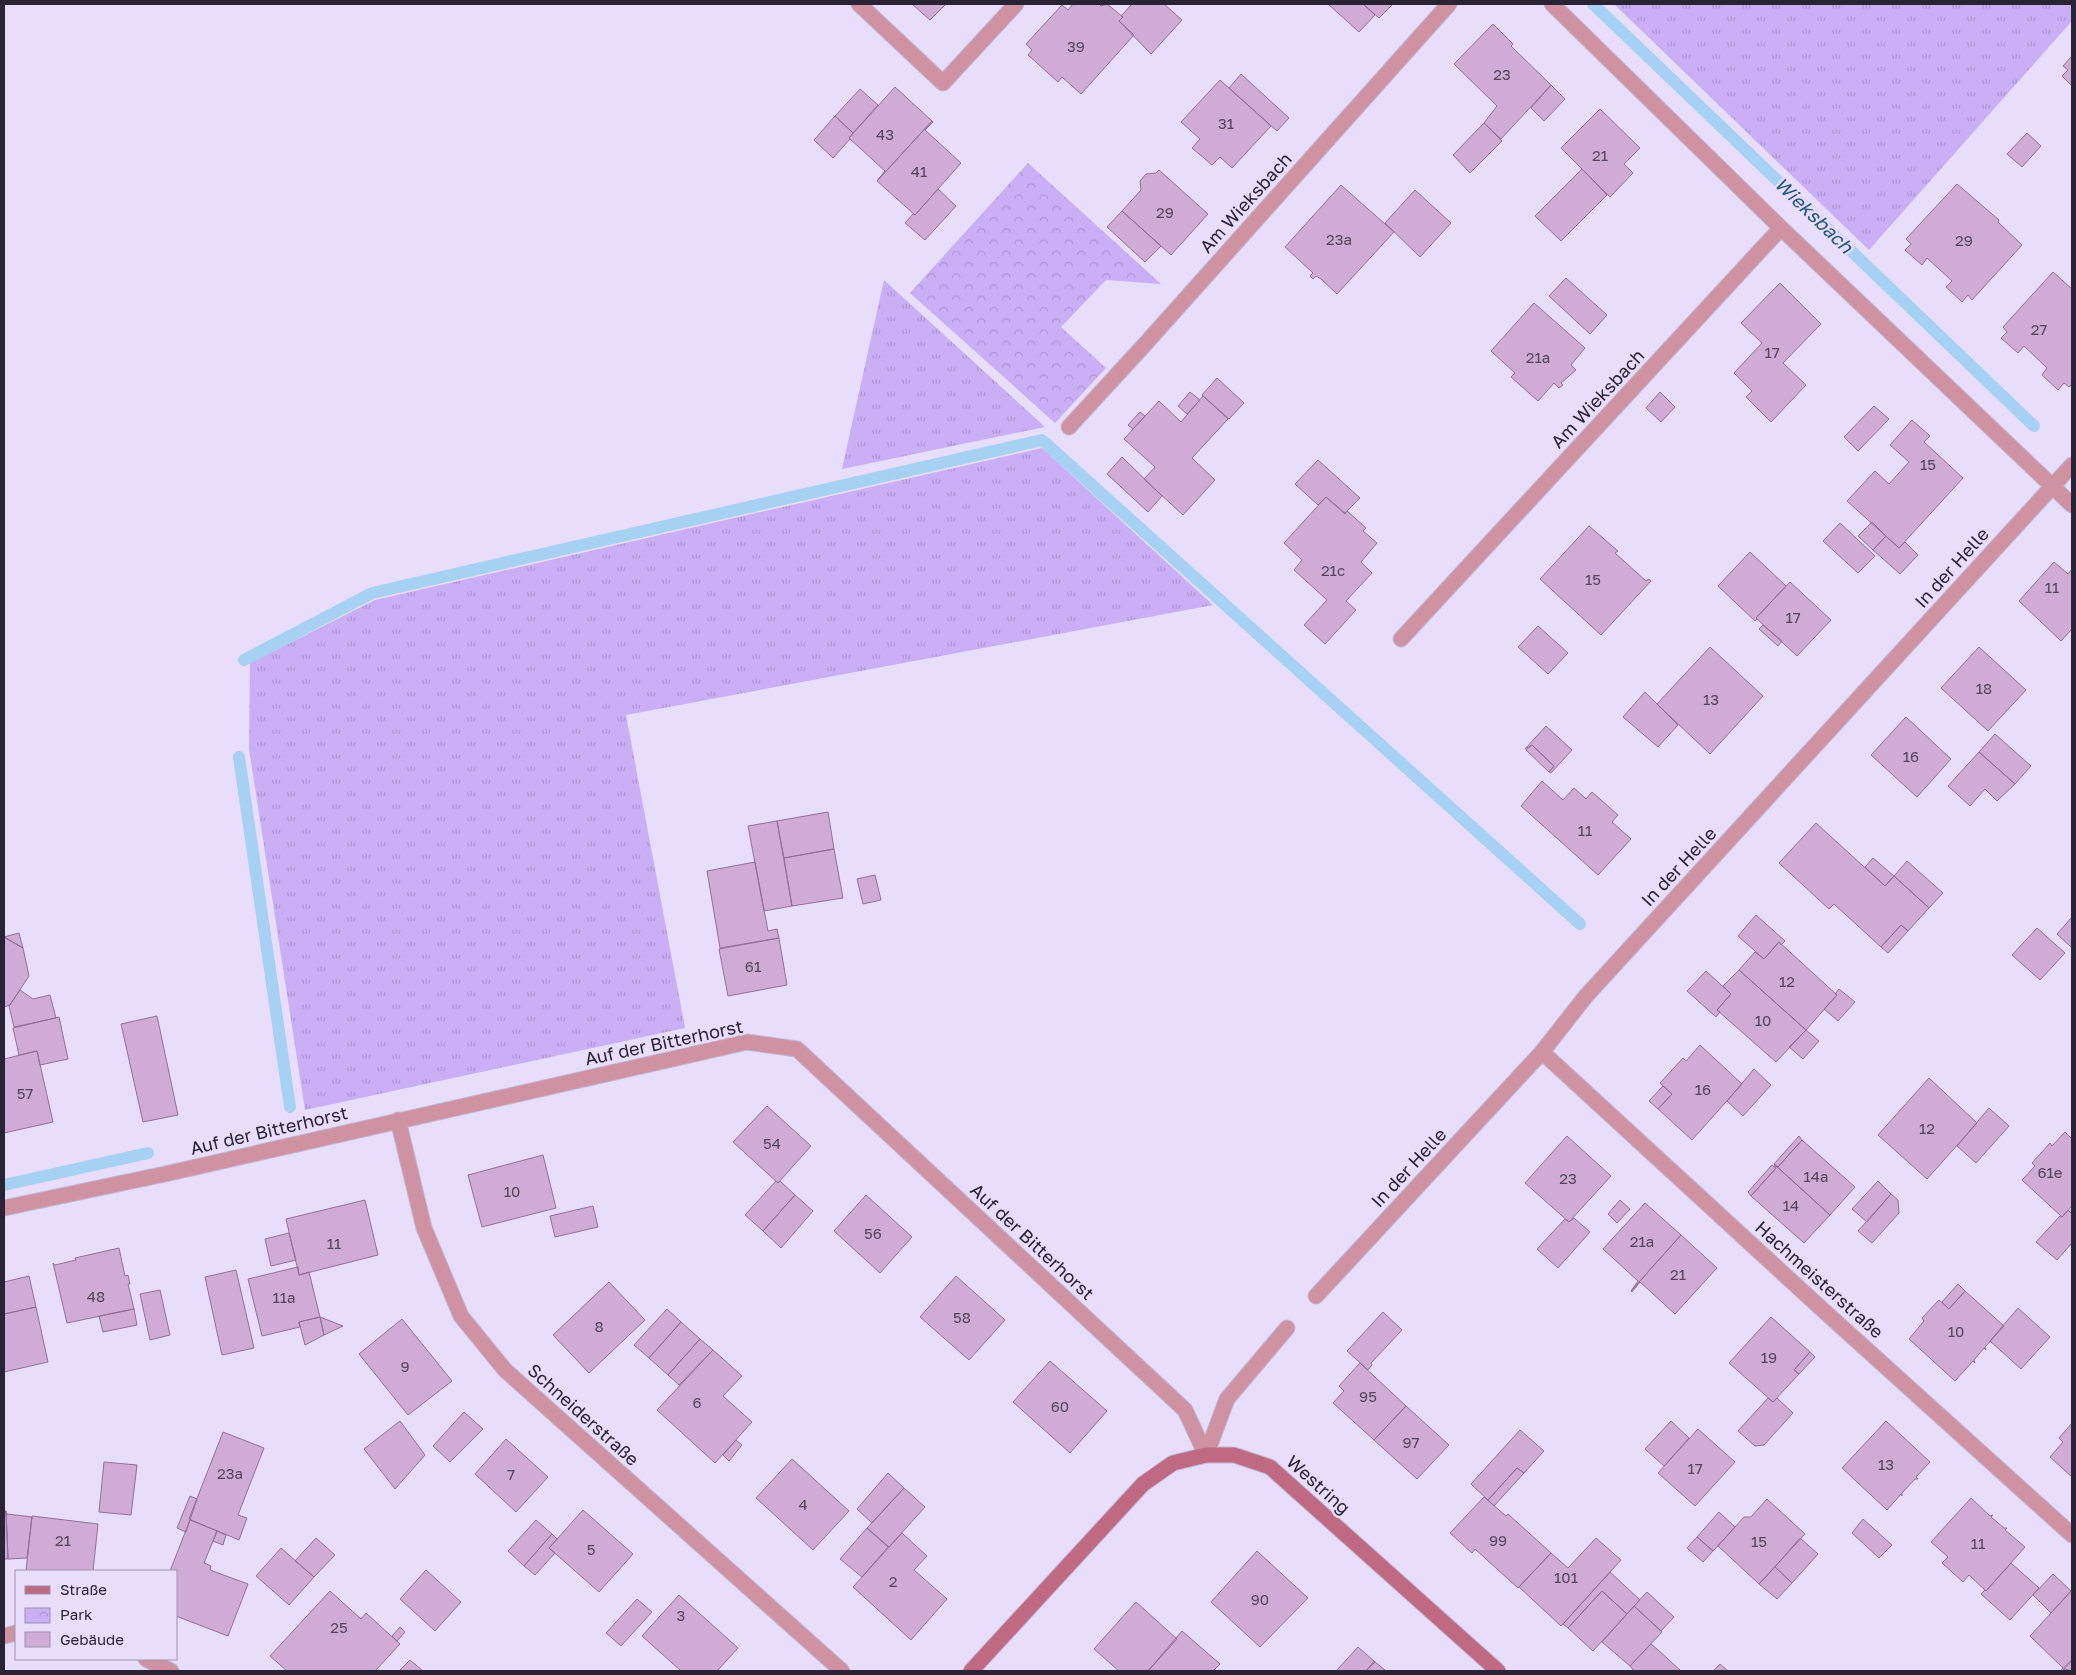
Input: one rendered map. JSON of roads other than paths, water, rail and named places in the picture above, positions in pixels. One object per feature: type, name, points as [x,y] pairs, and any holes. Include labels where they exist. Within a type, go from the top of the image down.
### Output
[{"type":"main road","name":"Westring","points":[[971,1671],[1143,1484],[1173,1463],[1206,1455],[1234,1454],[1270,1467],[1498,1671]]},
{"type":"street","points":[[859,4],[943,83],[1016,4]]},
{"type":"street","name":"Am Wieksbach","points":[[1069,426],[1147,342],[1449,4]]},
{"type":"street","points":[[1552,4],[1781,228],[2072,506]]},
{"type":"street","name":"Am Wieksbach","points":[[1401,639],[1781,228]]},
{"type":"street","name":"In der Helle","points":[[1316,1296],[1542,1052],[1592,989],[2072,465]]},
{"type":"street","name":"Auf der Bitterhorst","points":[[4,1208],[166,1174],[747,1042],[797,1049],[1185,1410],[1206,1455]]},
{"type":"street","name":"Hachmeisterstraße","points":[[1542,1052],[1824,1311],[2072,1534]]},
{"type":"street","name":"Schneiderstraße","points":[[398,1120],[424,1228],[461,1316],[504,1370],[842,1671]]},
{"type":"street","points":[[1206,1455],[1227,1399],[1287,1328]]},
{"type":"street","points":[[148,1660],[171,1671]]},
{"type":"waterway","name":"Wieksbach","points":[[1593,4],[2034,426]]},
{"type":"waterway","points":[[244,660],[372,593],[1042,440],[1580,924]]},
{"type":"waterway","points":[[239,757],[290,1107]]},
{"type":"waterway","points":[[4,1185],[148,1153]]}]
